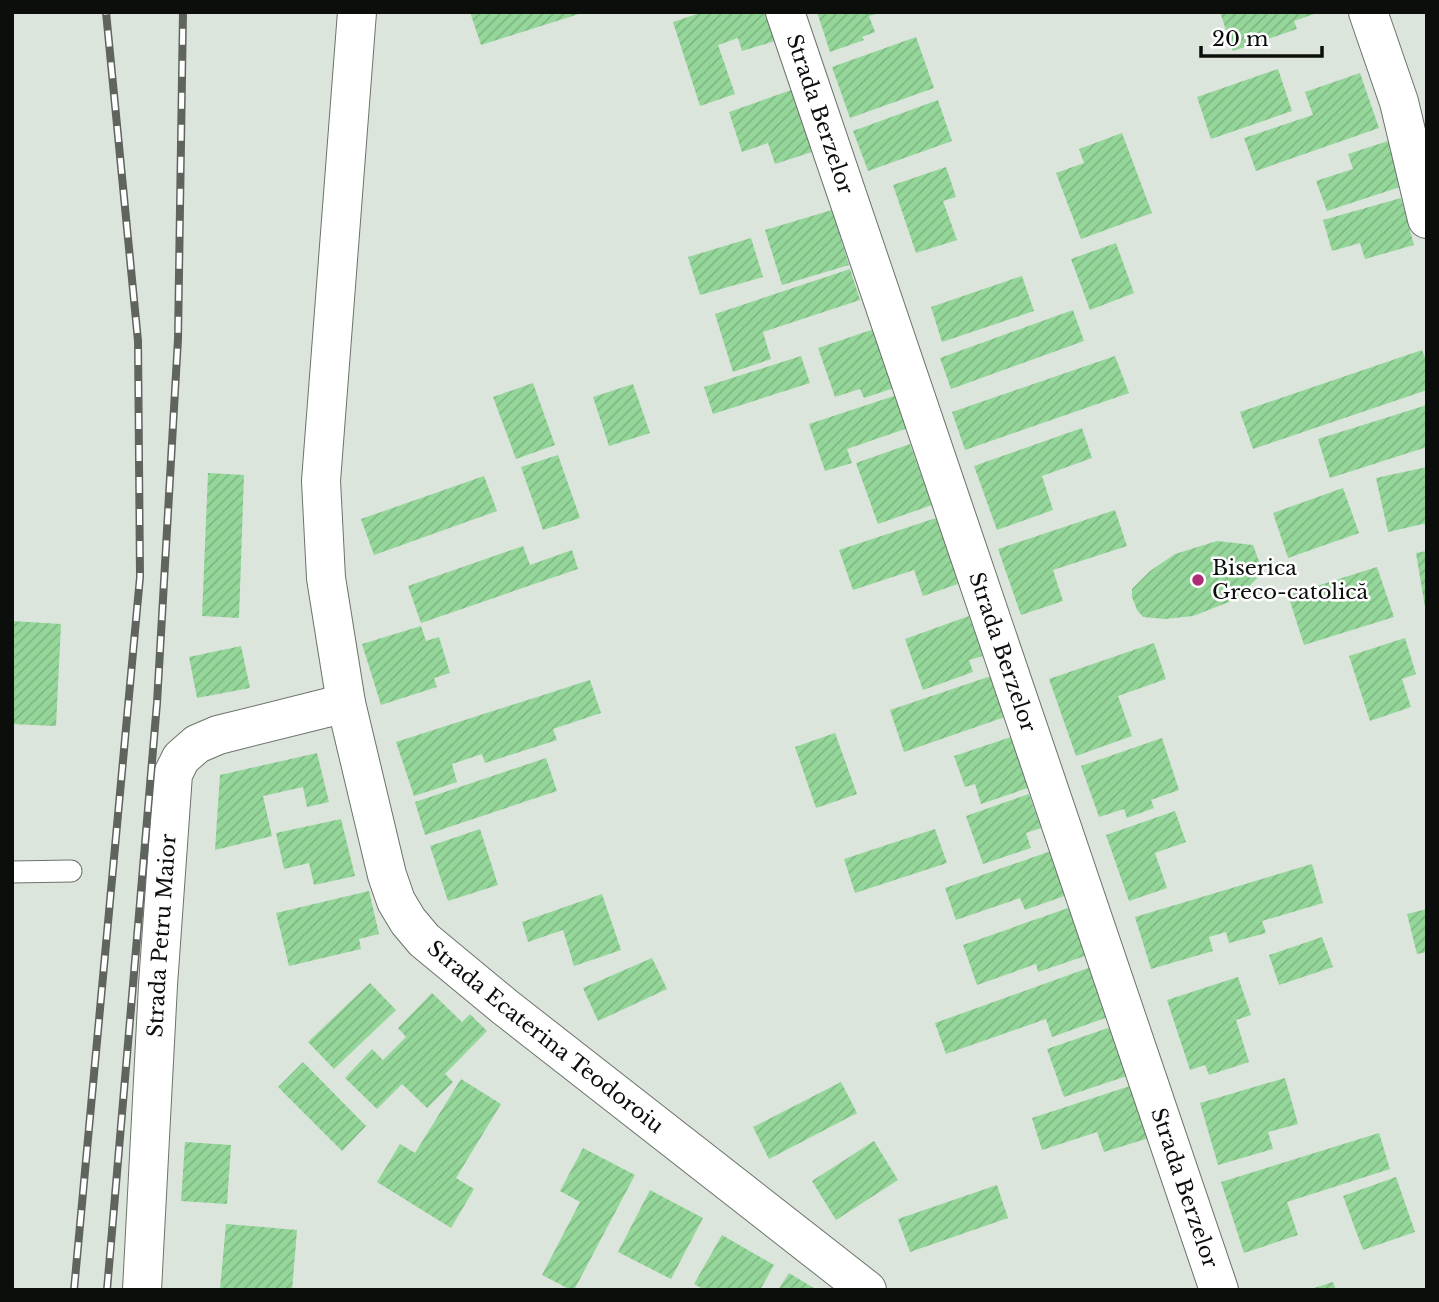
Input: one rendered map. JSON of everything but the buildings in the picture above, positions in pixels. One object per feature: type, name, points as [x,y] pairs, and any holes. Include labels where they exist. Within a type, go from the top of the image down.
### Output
[{"type":"street","name":"Strada Ecaterina Teodoroiu","points":[[357,12],[321,481],[326,578],[346,703],[387,874],[396,901],[424,940],[505,1007],[867,1290]]},
{"type":"street","name":"Strada Berzelor","points":[[785,12],[1219,1290]]},
{"type":"street","points":[[1368,12],[1399,102],[1427,219]]},
{"type":"street","name":"Strada Petru Maior","points":[[142,1290],[157,999],[173,774],[181,758],[197,744],[218,735],[346,703]]},
{"type":"lane","points":[[12,872],[71,871]]},
{"type":"railway","points":[[74,1290],[140,577],[138,341],[106,12]]},
{"type":"railway","points":[[107,1290],[157,703],[178,339],[183,12]]},
{"type":"place","name":"Biserica Greco-catolică","points":[[1198,580]]}]
